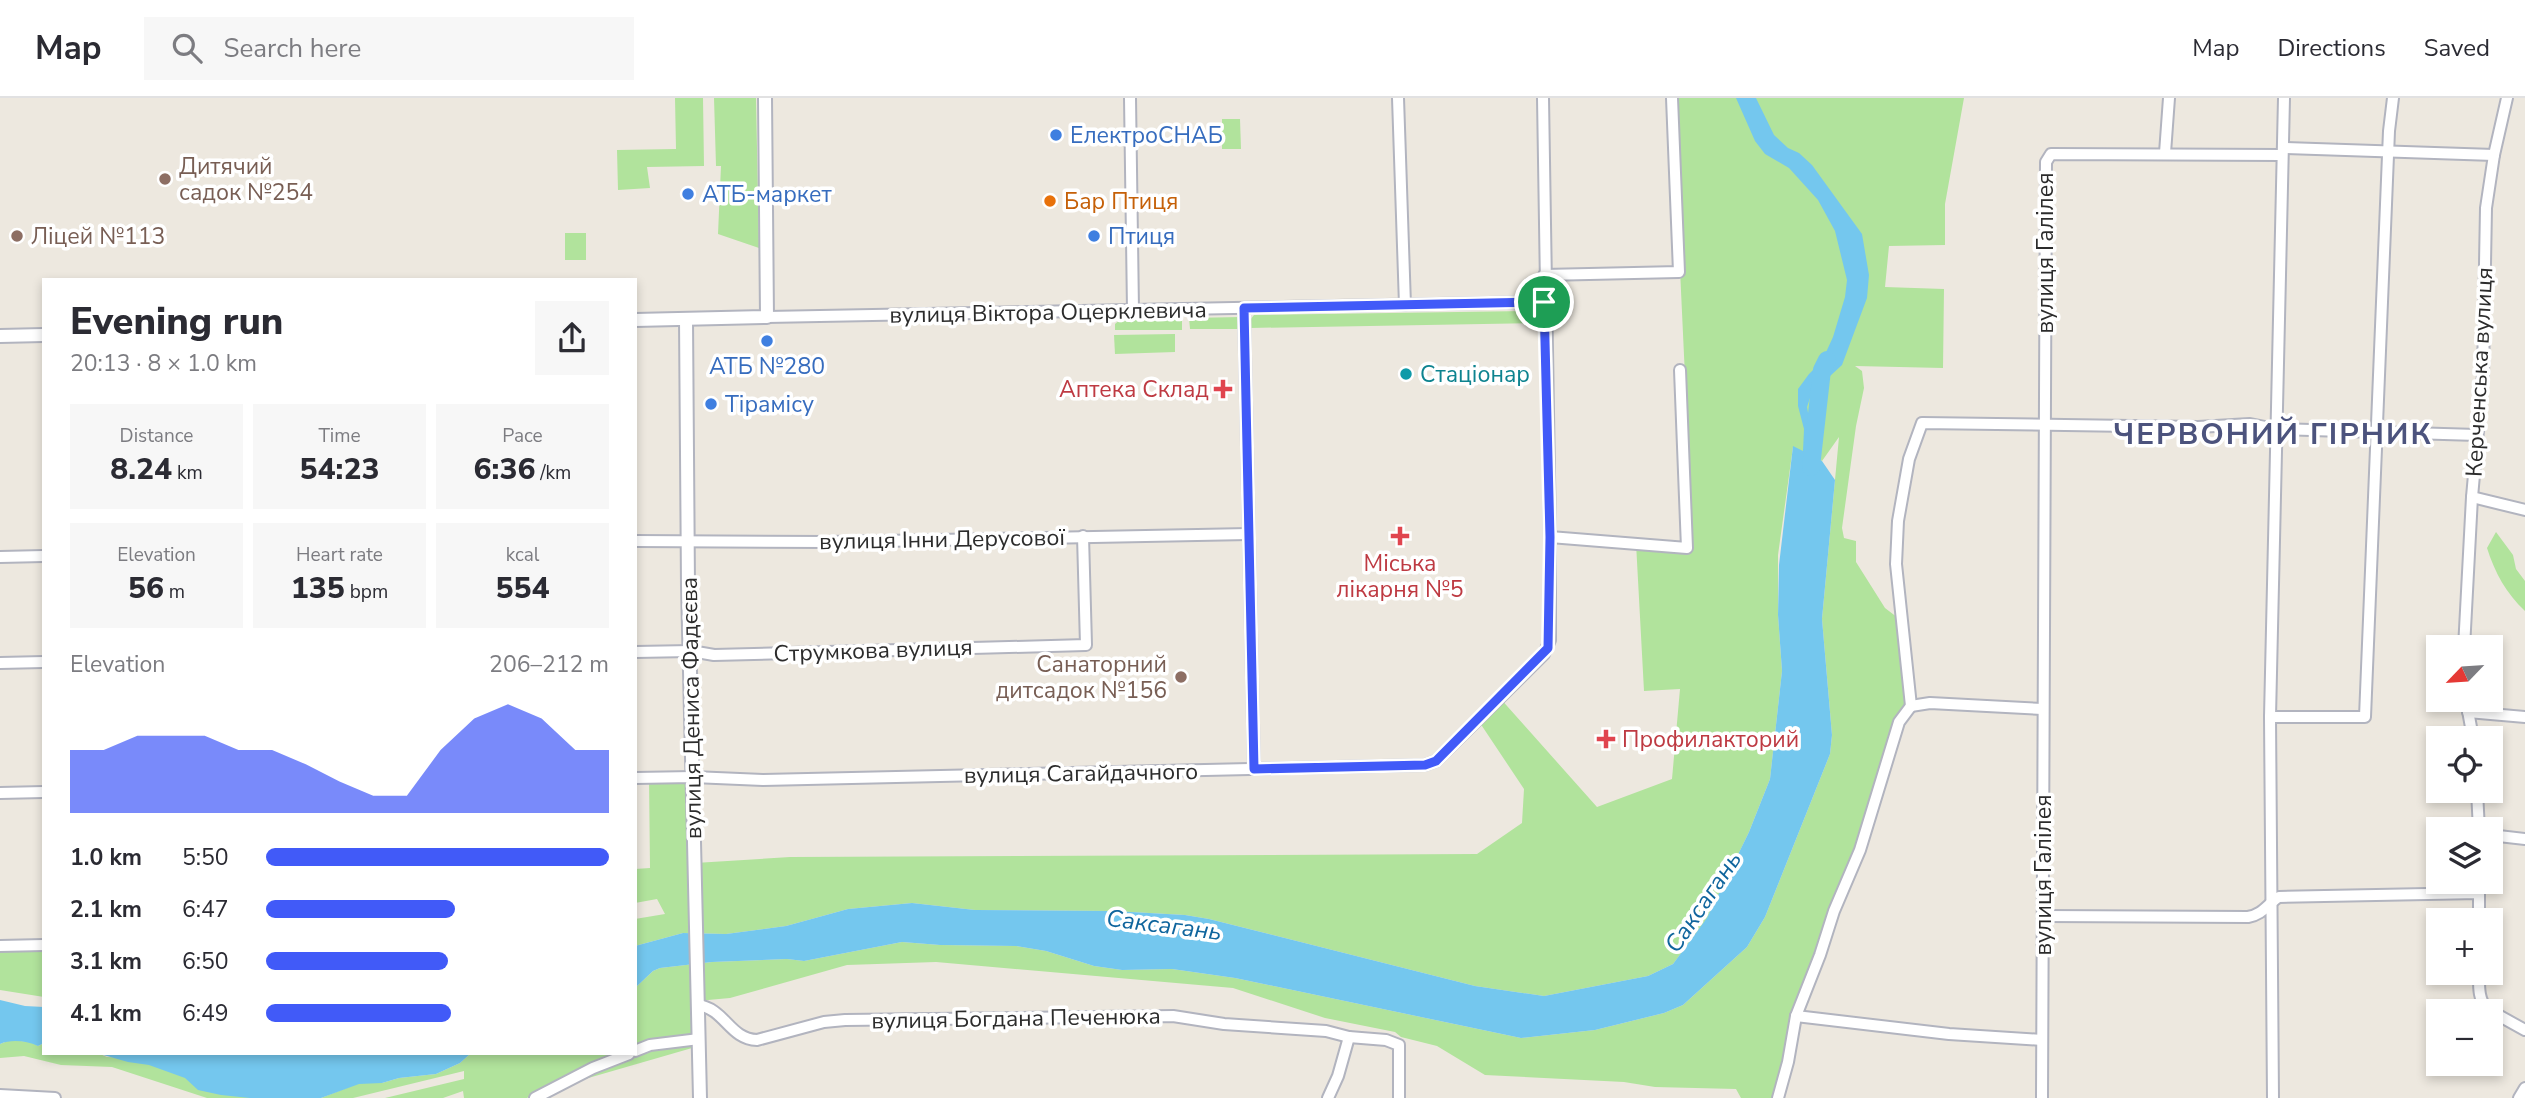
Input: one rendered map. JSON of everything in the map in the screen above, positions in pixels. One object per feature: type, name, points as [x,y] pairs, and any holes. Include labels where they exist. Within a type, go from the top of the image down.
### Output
[{"type":"street","points":[[765,98],[767,317]]},
{"type":"street","points":[[1130,98],[1133,310]]},
{"type":"street","points":[[1398,98],[1405,305]]},
{"type":"street","name":"вулиця Сагайдачного","points":[[637,778],[693,776],[763,780],[1425,765],[1436,761],[1548,648],[1550,537],[1544,302],[1543,98]]},
{"type":"street","points":[[1544,275],[1679,272],[1672,98]]},
{"type":"street","points":[[2169,98],[2165,153],[2388,150],[2494,155]]},
{"type":"street","points":[[2273,1098],[2270,717],[2284,98]]},
{"type":"street","points":[[2270,717],[2365,717],[2388,150],[2393,98]]},
{"type":"street","name":"Керченська вулиця","points":[[2465,635],[2472,497],[2483,375],[2486,208],[2507,98]]},
{"type":"street","name":"вулиця Галілея","points":[[2042,1098],[2046,162],[2051,154],[2165,153]]},
{"type":"street","name":"вулиця Віктора Оцерклевича","points":[[637,320],[1544,302]]},
{"type":"street","points":[[1244,308],[1254,769]]},
{"type":"street","name":"вулиця Дениса Фадєєва","points":[[686,319],[700,1098]]},
{"type":"street","points":[[0,336],[42,335]]},
{"type":"street","points":[[1550,537],[1687,548],[1680,370]]},
{"type":"street","points":[[1778,1098],[1796,1016],[1860,850],[1899,723],[1912,706],[1896,564],[1898,522],[1909,459],[1922,423],[2198,427],[2250,424],[2275,429],[2477,435]]},
{"type":"street","points":[[2472,497],[2525,510]]},
{"type":"street","name":"вулиця Інни Дерусової","points":[[637,541],[828,542],[1249,534]]},
{"type":"street","name":"Струмкова вулиця","points":[[637,652],[691,651],[714,655],[1086,645],[1083,536]]},
{"type":"street","points":[[0,557],[42,556]]},
{"type":"street","points":[[0,663],[42,662]]},
{"type":"street","points":[[1912,706],[1930,704],[2042,709]]},
{"type":"street","points":[[2496,712],[2525,718]]},
{"type":"street","points":[[0,793],[42,792]]},
{"type":"street","points":[[2503,836],[2525,839]]},
{"type":"street","points":[[2044,916],[2248,917],[2266,910],[2270,902],[2279,897],[2426,890]]},
{"type":"street","points":[[0,946],[42,945]]},
{"type":"street","points":[[2479,985],[2483,1004],[2487,1009],[2525,1030]]},
{"type":"street","name":"вулиця Богдана Печенюка","points":[[697,1003],[714,1011],[739,1036],[747,1040],[757,1040],[824,1022],[845,1020],[1173,1016],[1224,1024],[1326,1031],[1349,1037],[1386,1040],[1399,1045],[1399,1098]]},
{"type":"street","points":[[1796,1016],[1949,1034],[2042,1040]]},
{"type":"street","points":[[1328,1098],[1338,1076],[1349,1037]]},
{"type":"street","points":[[637,1050],[650,1045],[699,1039]]},
{"type":"street","points":[[535,1098],[593,1068],[626,1055]]},
{"type":"street","points":[[2519,1098],[2525,1088]]},
{"type":"street","points":[[0,1095],[55,1098]]},
{"type":"green space","points":[[675,98],[703,98],[704,166],[647,167],[650,188],[618,190],[617,150],[676,149]]},
{"type":"green space","points":[[714,98],[756,98],[759,248],[718,234],[721,166],[716,166]]},
{"type":"green space","points":[[1672,98],[1964,98],[1945,204],[1945,245],[1889,246],[1885,287],[1944,289],[1943,368],[1855,366],[1862,371],[1864,388],[1842,528],[1844,538],[1856,541],[1856,562],[1885,608],[1902,621],[1909,697],[1820,955],[1778,1098],[1741,1098],[1736,1089],[1655,1087],[1624,1082],[1485,1075],[1437,1046],[1401,1037],[1395,1032],[1325,1018],[1233,988],[936,962],[847,965],[730,998],[697,1001],[699,1046],[527,1098],[464,1098],[463,1091],[443,1098],[385,1098],[464,1079],[464,1071],[353,1098],[321,1098],[359,1083],[382,1083],[399,1078],[436,1074],[460,1063],[469,1055],[637,1055],[637,986],[660,968],[712,962],[787,959],[804,961],[902,942],[1016,946],[1046,951],[1094,966],[1122,970],[1172,969],[1235,978],[1521,1038],[1595,1030],[1664,1013],[1683,1005],[1747,947],[1765,917],[1830,754],[1832,735],[1822,619],[1839,437],[1822,461],[1793,447],[1778,555],[1782,671],[1770,779],[1749,832],[1707,919],[1673,964],[1648,976],[1544,996],[1475,986],[1185,915],[1113,911],[975,910],[912,903],[848,909],[786,926],[726,934],[683,933],[637,945],[637,919],[665,914],[657,899],[637,903],[637,869],[650,868],[649,777],[693,777],[695,863],[790,857],[1477,854],[1522,823],[1524,789],[1478,720],[1499,697],[1597,807],[1672,779],[1680,689],[1644,691],[1636,543],[1693,548]]},
{"type":"green space","points":[[1222,119],[1240,119],[1241,149],[1222,149]]},
{"type":"green space","points":[[565,233],[586,233],[586,260],[565,260]]},
{"type":"green space","points":[[1533,311],[1538,317],[1538,323],[1250,328],[1250,320],[1254,315]]},
{"type":"green space","points":[[1241,317],[1241,329],[1190,329],[1189,318]]},
{"type":"green space","points":[[1122,318],[1178,318],[1182,321],[1182,330],[1115,330],[1115,324]]},
{"type":"green space","points":[[1175,334],[1175,352],[1115,354],[1114,335]]},
{"type":"green space","points":[[2496,532],[2513,555],[2516,569],[2525,581],[2525,611],[2507,590],[2490,557],[2487,548]]},
{"type":"green space","points":[[42,945],[42,997],[0,990],[0,946]]},
{"type":"green space","points":[[10,1040],[31,1042],[38,1046],[42,1044],[42,1055],[143,1058],[301,1098],[207,1098],[112,1067],[61,1065],[24,1056],[0,1058],[0,1044]]},
{"type":"water","points":[[1736,98],[1756,98],[1774,135],[1812,165],[1862,234],[1869,275],[1867,298],[1842,365],[1814,386],[1807,407],[1816,458],[1822,461],[1835,480],[1822,619],[1832,735],[1830,754],[1765,917],[1747,947],[1683,1005],[1664,1013],[1595,1030],[1521,1038],[1235,978],[1172,969],[1122,970],[1094,966],[1046,951],[1016,946],[902,942],[804,961],[787,959],[712,962],[660,968],[637,986],[637,945],[683,933],[726,934],[786,926],[848,909],[912,903],[975,910],[1113,911],[1185,915],[1475,986],[1544,996],[1648,976],[1673,964],[1707,918],[1749,832],[1770,779],[1782,671],[1778,615],[1779,565],[1793,446],[1803,451],[1804,429],[1798,406],[1798,389],[1822,361],[1833,337],[1845,297],[1847,280],[1835,231],[1818,200],[1789,168],[1765,154],[1755,141]]},
{"type":"water","points":[[0,1000],[42,1007],[42,1044],[38,1046],[19,1041],[0,1044]]},
{"type":"water","points":[[104,1055],[469,1055],[460,1063],[436,1074],[359,1084],[321,1098],[250,1098],[221,1095],[198,1090],[185,1078],[149,1065]]},
{"type":"waterway","name":"Саксагань","points":[[1811,467],[1822,370],[1827,360]]},
{"type":"place","name":"ЕлектроСНАБ","points":[[1056,135]]},
{"type":"place","name":"Дитячий садок №254","points":[[165,179]]},
{"type":"place","name":"АТБ-маркет","points":[[688,194]]},
{"type":"place","name":"Бар Птиця","points":[[1050,201]]},
{"type":"place","name":"Ліцей №113","points":[[17,236]]},
{"type":"place","name":"Птиця","points":[[1094,236]]},
{"type":"place","name":"АТБ №280","points":[[767,341]]},
{"type":"place","name":"Стаціонар","points":[[1406,374]]},
{"type":"place","name":"Аптека Склад","points":[[1223,389]]},
{"type":"place","name":"Тірамісу","points":[[711,404]]},
{"type":"place","name":"Міська лікарня №5","points":[[1400,536]]},
{"type":"place","name":"Санаторний дитсадок №156","points":[[1181,677]]},
{"type":"place","name":"Профилакторий","points":[[1606,739]]},
{"type":"district","name":"ЧЕРВОНИЙ ГІРНИК","points":[[2273,434]]},
{"type":"route","points":[[1544,302],[1550,537],[1548,648],[1436,761],[1425,765],[1254,769],[1244,308],[1544,302]]}]
